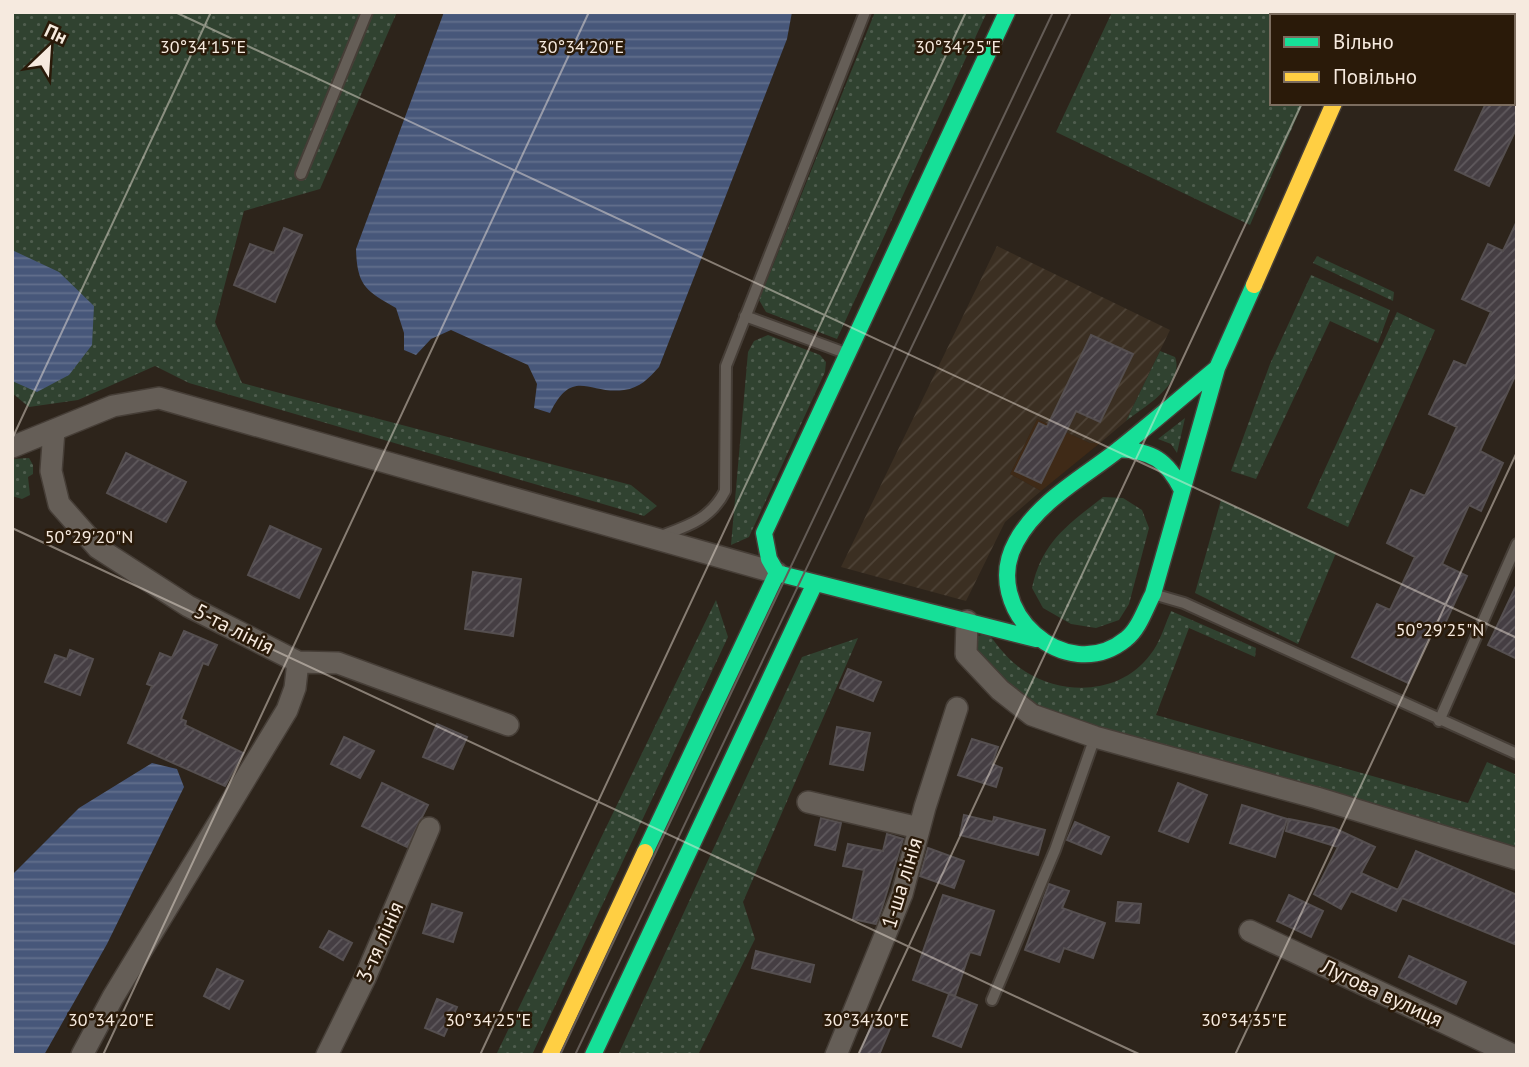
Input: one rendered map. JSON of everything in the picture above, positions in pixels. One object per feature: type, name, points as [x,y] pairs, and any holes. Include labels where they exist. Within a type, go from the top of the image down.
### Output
[{"type":"main road","points":[[1007,12],[764,533],[769,559],[777,573],[1039,639],[1065,651],[1086,654],[1106,652],[1126,640],[1153,594],[1217,368],[1333,105]]},
{"type":"main road","points":[[959,620],[995,600],[1005,564],[1016,540],[1042,509],[1217,368]]},
{"type":"main road","points":[[1119,449],[1146,450],[1163,457],[1182,490]]},
{"type":"main road","points":[[550,1055],[777,573]]},
{"type":"main road","points":[[593,1055],[815,583]]},
{"type":"main road","points":[[995,600],[1015,614],[1039,639]]},
{"type":"street","points":[[15,441],[54,430],[113,406],[159,398],[652,540],[777,573]]},
{"type":"street","name":"5-та лінія","points":[[54,430],[51,471],[59,504],[99,548],[188,606],[298,662],[338,663],[508,725]]},
{"type":"street","points":[[959,620],[966,654],[1000,690],[1032,715],[1095,737],[1317,798],[1517,859]]},
{"type":"street","points":[[82,1055],[113,997],[287,710],[295,688],[298,662]]},
{"type":"street","name":"1-ша лінія","points":[[836,1055],[893,919],[957,708]]},
{"type":"street","points":[[808,802],[919,828]]},
{"type":"street","name":"3-тя лінія","points":[[327,1055],[365,978],[429,828]]},
{"type":"street","name":"Лугова вулиця","points":[[1250,930],[1513,1055]]},
{"type":"lane","points":[[300,174],[367,12]]},
{"type":"lane","points":[[652,540],[703,520],[718,506],[725,491],[726,366],[866,12]]},
{"type":"lane","points":[[745,316],[848,354]]},
{"type":"lane","points":[[1439,721],[1517,544]]},
{"type":"lane","points":[[1153,594],[1184,603],[1439,721],[1517,754]]},
{"type":"lane","points":[[992,1000],[1055,850],[1095,737]]},
{"type":"shaded area","points":[[997,246],[1170,330],[1126,421],[1100,443],[1090,443],[1037,419],[1010,474],[1041,491],[1005,522],[966,601],[841,567]]},
{"type":"shaded area","points":[[1037,419],[1090,443],[1100,443],[1041,491],[1010,474]]},
{"type":"green space","points":[[12,12],[397,12],[320,189],[244,211],[215,322],[242,383],[631,485],[657,506],[644,516],[189,383],[155,366],[78,400],[29,407],[12,393]]},
{"type":"green space","points":[[875,12],[987,12],[837,339],[766,312],[759,300]]},
{"type":"green space","points":[[1112,12],[1342,12],[1270,14],[1270,105],[1302,105],[1250,225],[1056,132]]},
{"type":"green space","points":[[1317,256],[1394,292],[1393,301],[1313,263]]},
{"type":"green space","points":[[1311,275],[1390,310],[1378,343],[1330,321],[1256,479],[1231,471],[1270,364]]},
{"type":"green space","points":[[1397,312],[1435,330],[1348,527],[1307,508]]},
{"type":"green space","points":[[768,335],[820,355],[826,362],[825,372],[749,537],[731,545],[748,352],[754,341]]},
{"type":"green space","points":[[1160,351],[1175,357],[1177,367],[1174,376],[1161,394],[1126,421]]},
{"type":"green space","points":[[1185,418],[1177,453],[1171,444],[1158,439]]},
{"type":"green space","points":[[29,458],[33,465],[33,474],[28,477],[30,495],[22,499],[12,496],[12,459]]},
{"type":"green space","points":[[1103,497],[1123,498],[1142,510],[1149,528],[1129,604],[1119,620],[1096,628],[1071,624],[1043,608],[1032,588],[1042,558],[1058,535]]},
{"type":"green space","points":[[1221,500],[1336,553],[1298,644],[1195,593]]},
{"type":"green space","points":[[716,600],[728,637],[532,1055],[496,1055]]},
{"type":"green space","points":[[1171,611],[1256,648],[1255,657],[1189,628],[1156,715],[1468,803],[1487,762],[1517,775],[1517,848],[1039,712],[980,658],[975,637],[988,633],[1015,664],[1041,680],[1058,685],[1092,687],[1108,684],[1138,668],[1157,645]]},
{"type":"green space","points":[[858,638],[743,902],[755,939],[698,1055],[618,1055],[802,657]]},
{"type":"water","points":[[444,12],[792,12],[787,39],[659,367],[639,385],[624,390],[574,386],[558,399],[550,413],[534,408],[537,384],[528,365],[451,330],[431,339],[416,355],[404,350],[404,333],[396,308],[370,292],[361,279],[356,249]]},
{"type":"water","points":[[12,250],[59,272],[94,306],[92,345],[69,375],[37,392],[12,381]]},
{"type":"water","points":[[152,763],[177,769],[184,787],[107,944],[44,1055],[12,1055],[12,875],[79,808]]},
{"type":"building","points":[[1517,103],[1517,127],[1489,186],[1455,170],[1485,105]]},
{"type":"building","points":[[1517,221],[1517,372],[1480,451],[1503,463],[1481,511],[1469,505],[1442,564],[1467,576],[1443,628],[1435,624],[1408,683],[1352,657],[1377,604],[1390,610],[1415,557],[1387,543],[1411,490],[1425,496],[1457,427],[1429,414],[1454,361],[1466,366],[1491,312],[1462,299],[1488,244],[1503,251]]},
{"type":"building","points":[[284,228],[302,235],[275,302],[234,285],[250,244],[274,253]]},
{"type":"building","points":[[1091,335],[1133,354],[1100,422],[1076,411],[1041,483],[1015,471],[1039,423],[1047,427]]},
{"type":"building","points":[[126,453],[186,482],[166,522],[107,493]]},
{"type":"building","points":[[270,526],[321,549],[299,598],[248,575]]},
{"type":"building","points":[[473,572],[521,579],[513,636],[465,629]]},
{"type":"building","points":[[1517,584],[1517,659],[1488,645]]},
{"type":"building","points":[[184,631],[217,645],[208,665],[203,663],[181,719],[186,721],[185,725],[243,753],[225,786],[128,743],[152,686],[147,684],[160,653],[172,658]]},
{"type":"building","points":[[70,650],[93,659],[80,695],[45,682],[55,655],[67,659]]},
{"type":"building","points":[[848,669],[881,682],[873,701],[840,688]]},
{"type":"building","points":[[437,724],[467,737],[453,769],[423,757]]},
{"type":"building","points":[[837,727],[870,733],[863,770],[830,764]]},
{"type":"building","points":[[344,737],[374,751],[360,778],[331,764]]},
{"type":"building","points":[[972,739],[998,747],[992,764],[1002,768],[996,787],[958,775]]},
{"type":"building","points":[[382,783],[428,805],[407,847],[362,826]]},
{"type":"building","points":[[1178,783],[1207,795],[1188,842],[1159,831]]},
{"type":"building","points":[[1242,805],[1287,819],[1275,857],[1230,843]]},
{"type":"building","points":[[964,815],[993,822],[994,817],[1045,830],[1038,855],[960,835]]},
{"type":"building","points":[[821,818],[841,823],[835,850],[815,845]]},
{"type":"building","points":[[1289,819],[1334,828],[1375,847],[1361,873],[1398,890],[1416,851],[1517,895],[1517,945],[1402,898],[1396,911],[1351,891],[1341,909],[1314,894],[1338,847],[1286,831]]},
{"type":"building","points":[[1075,822],[1109,837],[1101,854],[1067,840]]},
{"type":"building","points":[[887,834],[903,839],[876,924],[853,919],[864,870],[843,866],[848,844],[883,851]]},
{"type":"building","points":[[928,848],[964,861],[954,888],[920,876]]},
{"type":"building","points":[[1049,884],[1069,891],[1062,908],[1105,923],[1093,958],[1064,948],[1059,962],[1025,950]]},
{"type":"building","points":[[943,895],[994,911],[980,955],[970,952],[955,996],[913,980]]},
{"type":"building","points":[[1289,895],[1323,911],[1311,937],[1277,921]]},
{"type":"building","points":[[1118,902],[1141,904],[1139,923],[1116,921]]},
{"type":"building","points":[[432,904],[462,913],[453,942],[423,933]]},
{"type":"building","points":[[329,931],[352,943],[343,960],[320,947]]},
{"type":"building","points":[[756,951],[814,965],[810,982],[752,968]]},
{"type":"building","points":[[1409,956],[1466,982],[1456,1004],[1399,977]]},
{"type":"building","points":[[217,969],[243,981],[229,1009],[204,996]]},
{"type":"building","points":[[949,994],[977,1005],[961,1047],[933,1036]]},
{"type":"building","points":[[437,999],[457,1007],[444,1036],[425,1028]]},
{"type":"building","points":[[874,1019],[891,1026],[879,1055],[859,1055]]},
{"type":"tram line","points":[[560,1055],[1053,12]]},
{"type":"tram line","points":[[575,1055],[1071,12]]},
{"type":"traffic: fast","points":[[1007,12],[764,533],[769,559],[777,573],[1036,639]]},
{"type":"traffic: fast","points":[[1217,368],[1118,450],[1049,502],[1025,527],[1016,542],[1008,567],[1009,592],[1019,615],[1035,634],[1055,648],[1078,654],[1103,652],[1126,639],[1138,624],[1153,594],[1217,368],[1254,285]]},
{"type":"traffic: fast","points":[[1119,449],[1141,452],[1157,459],[1170,471],[1182,490]]},
{"type":"traffic: fast","points":[[645,852],[777,573]]},
{"type":"traffic: fast","points":[[593,1055],[815,583]]},
{"type":"traffic: slow","points":[[1254,285],[1333,105]]},
{"type":"traffic: slow","points":[[550,1055],[645,852]]}]
